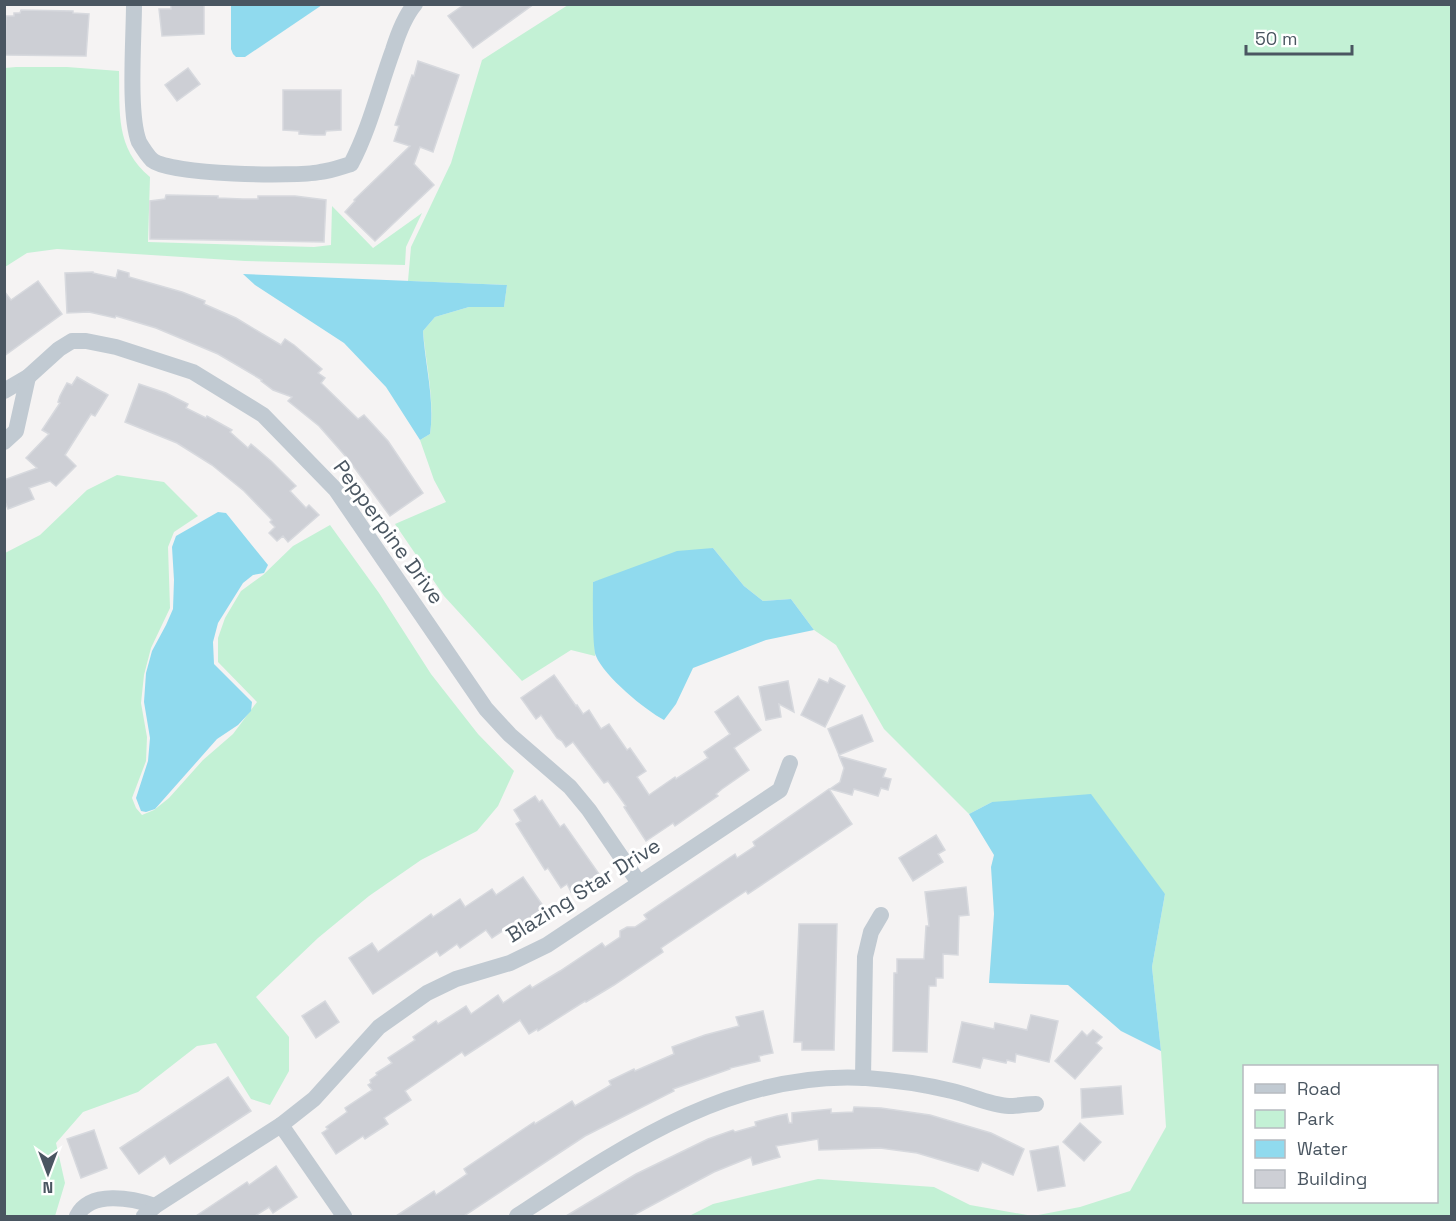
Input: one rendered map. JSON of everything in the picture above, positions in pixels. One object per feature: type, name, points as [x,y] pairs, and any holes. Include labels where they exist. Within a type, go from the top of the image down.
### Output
[{"type":"street","points":[[134,4],[134,105],[137,134],[140,144],[153,161],[178,170],[304,174],[320,173],[351,164],[363,142],[402,25],[415,4]]},
{"type":"street","name":"Pepperpine Drive","points":[[4,391],[28,377],[59,349],[72,341],[86,341],[116,347],[193,372],[263,415],[336,490],[486,709],[510,735],[570,787],[589,810],[639,883]]},
{"type":"street","points":[[4,442],[16,431],[28,377]]},
{"type":"street","name":"Blazing Star Drive","points":[[77,1216],[81,1208],[99,1199],[143,1202],[149,1211],[281,1125],[314,1099],[360,1046],[379,1027],[404,1008],[427,993],[456,979],[510,963],[547,945],[780,790],[790,763]]},
{"type":"street","points":[[863,1078],[865,957],[871,932],[881,915]]},
{"type":"street","points":[[517,1216],[592,1166],[638,1140],[699,1109],[762,1088],[797,1082],[863,1078],[910,1081],[1008,1106],[1036,1104]]},
{"type":"street","points":[[281,1125],[345,1216]]},
{"type":"green space","points":[[568,5],[1451,5],[1451,1216],[1033,1216],[1080,1207],[1130,1191],[1166,1127],[1152,967],[1165,894],[992,802],[969,814],[884,729],[836,645],[814,630],[791,599],[763,601],[744,586],[713,548],[593,582],[595,656],[571,650],[522,681],[444,596],[395,524],[446,502],[434,480],[420,440],[430,434],[431,421],[431,395],[423,331],[435,317],[469,307],[504,307],[507,285],[408,281],[411,247],[451,163],[482,60]]},
{"type":"green space","points":[[67,67],[119,71],[120,115],[125,142],[139,166],[150,177],[148,242],[314,247],[331,245],[332,206],[373,248],[422,213],[406,247],[405,265],[245,261],[57,249],[27,253],[5,267],[5,68]]},
{"type":"green space","points":[[117,475],[164,482],[198,516],[174,532],[168,547],[170,608],[151,648],[144,675],[141,703],[147,737],[146,761],[132,798],[142,815],[154,810],[169,798],[203,760],[233,734],[257,702],[218,662],[218,638],[225,618],[241,591],[263,575],[293,546],[330,525],[379,593],[431,674],[478,734],[514,771],[498,806],[477,831],[421,860],[369,896],[318,938],[256,997],[289,1037],[289,1071],[270,1105],[251,1099],[216,1043],[197,1046],[138,1092],[83,1112],[56,1143],[65,1183],[55,1216],[5,1216],[5,553],[40,535],[87,490]]},
{"type":"green space","points":[[818,1179],[934,1187],[970,1205],[1033,1216],[689,1216],[713,1204]]},
{"type":"water","points":[[231,4],[322,5],[245,57],[236,57],[231,49]]},
{"type":"water","points":[[243,274],[507,285],[504,307],[469,307],[435,317],[423,331],[431,395],[431,421],[430,434],[420,440],[386,387],[344,343],[255,285]]},
{"type":"water","points":[[218,512],[226,513],[268,565],[264,573],[253,575],[243,583],[218,623],[213,642],[214,664],[252,702],[251,711],[238,725],[217,739],[155,809],[141,811],[136,798],[148,761],[150,738],[144,702],[146,673],[152,651],[173,609],[172,547],[176,536]]},
{"type":"water","points":[[713,548],[744,586],[763,601],[791,599],[814,630],[766,640],[693,668],[676,704],[664,720],[646,709],[626,692],[600,664],[596,656],[593,632],[593,582],[677,551]]},
{"type":"water","points":[[1091,794],[1165,894],[1152,967],[1161,1051],[1121,1031],[1068,985],[989,983],[994,914],[991,867],[994,855],[969,814],[992,802]]},
{"type":"building","points":[[171,4],[204,4],[204,34],[162,36],[159,9],[171,9]]},
{"type":"building","points":[[465,4],[534,4],[473,48],[448,16]]},
{"type":"building","points":[[21,10],[73,11],[73,13],[89,14],[86,56],[5,55],[6,16],[14,16],[14,13],[20,13]]},
{"type":"building","points":[[418,61],[459,75],[433,152],[420,147],[414,164],[434,185],[375,241],[345,212],[354,200],[410,146],[394,141],[399,126],[395,125]]},
{"type":"building","points":[[188,68],[200,84],[177,101],[165,85]]},
{"type":"building","points":[[283,90],[341,90],[341,130],[326,131],[325,135],[314,135],[283,130]]},
{"type":"building","points":[[166,195],[243,199],[258,199],[258,196],[295,196],[326,200],[324,242],[150,239],[150,201],[165,199]]},
{"type":"building","points":[[118,270],[129,273],[129,277],[205,301],[204,304],[236,318],[281,345],[285,339],[294,345],[322,369],[318,373],[325,378],[321,383],[358,419],[364,415],[388,441],[423,493],[390,516],[348,459],[319,426],[288,401],[292,397],[273,390],[262,380],[218,354],[156,328],[116,316],[115,318],[89,312],[67,313],[65,273],[93,272],[116,278]]},
{"type":"building","points":[[38,281],[62,314],[4,356],[4,291],[11,300]]},
{"type":"building","points":[[77,377],[108,395],[95,416],[91,414],[65,455],[76,466],[56,486],[50,481],[29,488],[34,499],[8,509],[4,499],[4,480],[37,468],[26,458],[49,434],[42,430],[60,403],[58,402],[60,396],[67,383],[72,385]]},
{"type":"building","points":[[139,384],[166,393],[188,404],[186,408],[206,418],[207,416],[232,430],[230,432],[248,448],[251,444],[271,461],[296,486],[290,491],[306,508],[309,505],[319,515],[288,542],[283,536],[277,541],[269,533],[275,527],[270,522],[272,520],[244,491],[212,465],[177,443],[125,422]]},
{"type":"building","points":[[554,675],[583,714],[589,710],[601,729],[609,724],[627,750],[630,748],[646,771],[637,777],[649,795],[708,758],[704,752],[730,734],[715,712],[738,696],[761,730],[734,748],[749,770],[716,794],[718,796],[675,826],[673,823],[646,841],[624,807],[626,806],[608,781],[604,783],[573,742],[566,747],[541,715],[536,719],[521,698]]},
{"type":"building","points":[[830,678],[845,686],[825,727],[801,715],[819,679],[828,683]]},
{"type":"building","points":[[788,681],[794,712],[779,704],[781,717],[766,720],[759,687]]},
{"type":"building","points":[[862,715],[873,741],[839,755],[828,729]]},
{"type":"building","points":[[839,756],[886,769],[883,777],[891,779],[888,790],[881,788],[878,796],[854,789],[852,795],[830,789],[840,782],[844,768]]},
{"type":"building","points":[[829,789],[852,824],[748,894],[746,891],[661,948],[663,952],[614,985],[538,1031],[537,1029],[529,1034],[520,1020],[465,1056],[462,1052],[405,1091],[411,1100],[384,1118],[388,1124],[365,1139],[363,1136],[336,1154],[322,1133],[328,1129],[326,1127],[347,1112],[345,1108],[372,1090],[368,1085],[371,1083],[370,1080],[377,1075],[376,1073],[392,1063],[388,1058],[415,1040],[413,1037],[436,1021],[438,1024],[466,1006],[471,1014],[498,995],[503,1003],[530,985],[532,988],[602,943],[605,947],[620,937],[620,931],[627,927],[635,927],[647,919],[644,915],[735,854],[737,858],[755,846],[753,842]]},
{"type":"building","points":[[535,796],[539,802],[542,800],[560,827],[564,824],[599,874],[571,892],[567,884],[561,888],[548,868],[545,870],[516,824],[521,821],[514,810]]},
{"type":"building","points":[[936,835],[945,850],[938,854],[943,862],[913,881],[899,858]]},
{"type":"building","points":[[523,877],[546,910],[523,926],[519,920],[492,938],[486,930],[460,948],[457,944],[440,956],[437,951],[373,994],[349,958],[372,943],[378,952],[431,914],[433,917],[460,899],[465,907],[492,889],[496,895]]},
{"type":"building","points":[[966,887],[969,915],[959,916],[958,955],[943,954],[943,978],[936,978],[936,986],[929,986],[927,1052],[893,1051],[894,973],[897,973],[897,959],[924,959],[926,926],[929,926],[925,892]]},
{"type":"building","points":[[799,924],[837,924],[834,1050],[802,1050],[802,1042],[794,1042]]},
{"type":"building","points":[[325,1001],[339,1022],[316,1038],[302,1016]]},
{"type":"building","points":[[763,1011],[773,1053],[759,1056],[760,1061],[730,1068],[673,1089],[674,1091],[585,1136],[464,1216],[396,1216],[434,1191],[436,1195],[467,1174],[464,1169],[534,1122],[535,1124],[572,1101],[575,1106],[611,1085],[609,1081],[674,1054],[672,1047],[739,1026],[736,1017]]},
{"type":"building","points":[[1031,1015],[1058,1021],[1049,1062],[1016,1054],[1015,1062],[1007,1060],[1006,1063],[983,1058],[980,1068],[953,1062],[962,1022],[994,1029],[995,1023],[1027,1030]]},
{"type":"building","points":[[1093,1030],[1102,1037],[1096,1043],[1102,1048],[1075,1079],[1055,1061],[1082,1031],[1087,1036]]},
{"type":"building","points":[[228,1077],[251,1111],[170,1164],[165,1156],[139,1174],[120,1148]]},
{"type":"building","points":[[1121,1086],[1123,1114],[1082,1118],[1081,1089]]},
{"type":"building","points":[[854,1107],[881,1108],[930,1115],[991,1133],[1024,1149],[1013,1175],[982,1162],[978,1171],[917,1153],[880,1148],[819,1150],[818,1139],[776,1146],[780,1157],[753,1165],[751,1157],[714,1172],[632,1216],[566,1216],[636,1174],[708,1139],[733,1130],[735,1132],[756,1126],[755,1122],[777,1116],[787,1114],[789,1123],[792,1123],[792,1113],[831,1109],[831,1113],[853,1112]]},
{"type":"building","points":[[1080,1123],[1101,1142],[1084,1161],[1063,1142]]},
{"type":"building","points":[[94,1130],[107,1168],[81,1178],[67,1139]]},
{"type":"building","points":[[1058,1146],[1065,1186],[1038,1191],[1030,1151]]},
{"type":"building","points":[[276,1166],[297,1197],[273,1213],[269,1207],[255,1216],[196,1216],[247,1182],[249,1185]]}]
